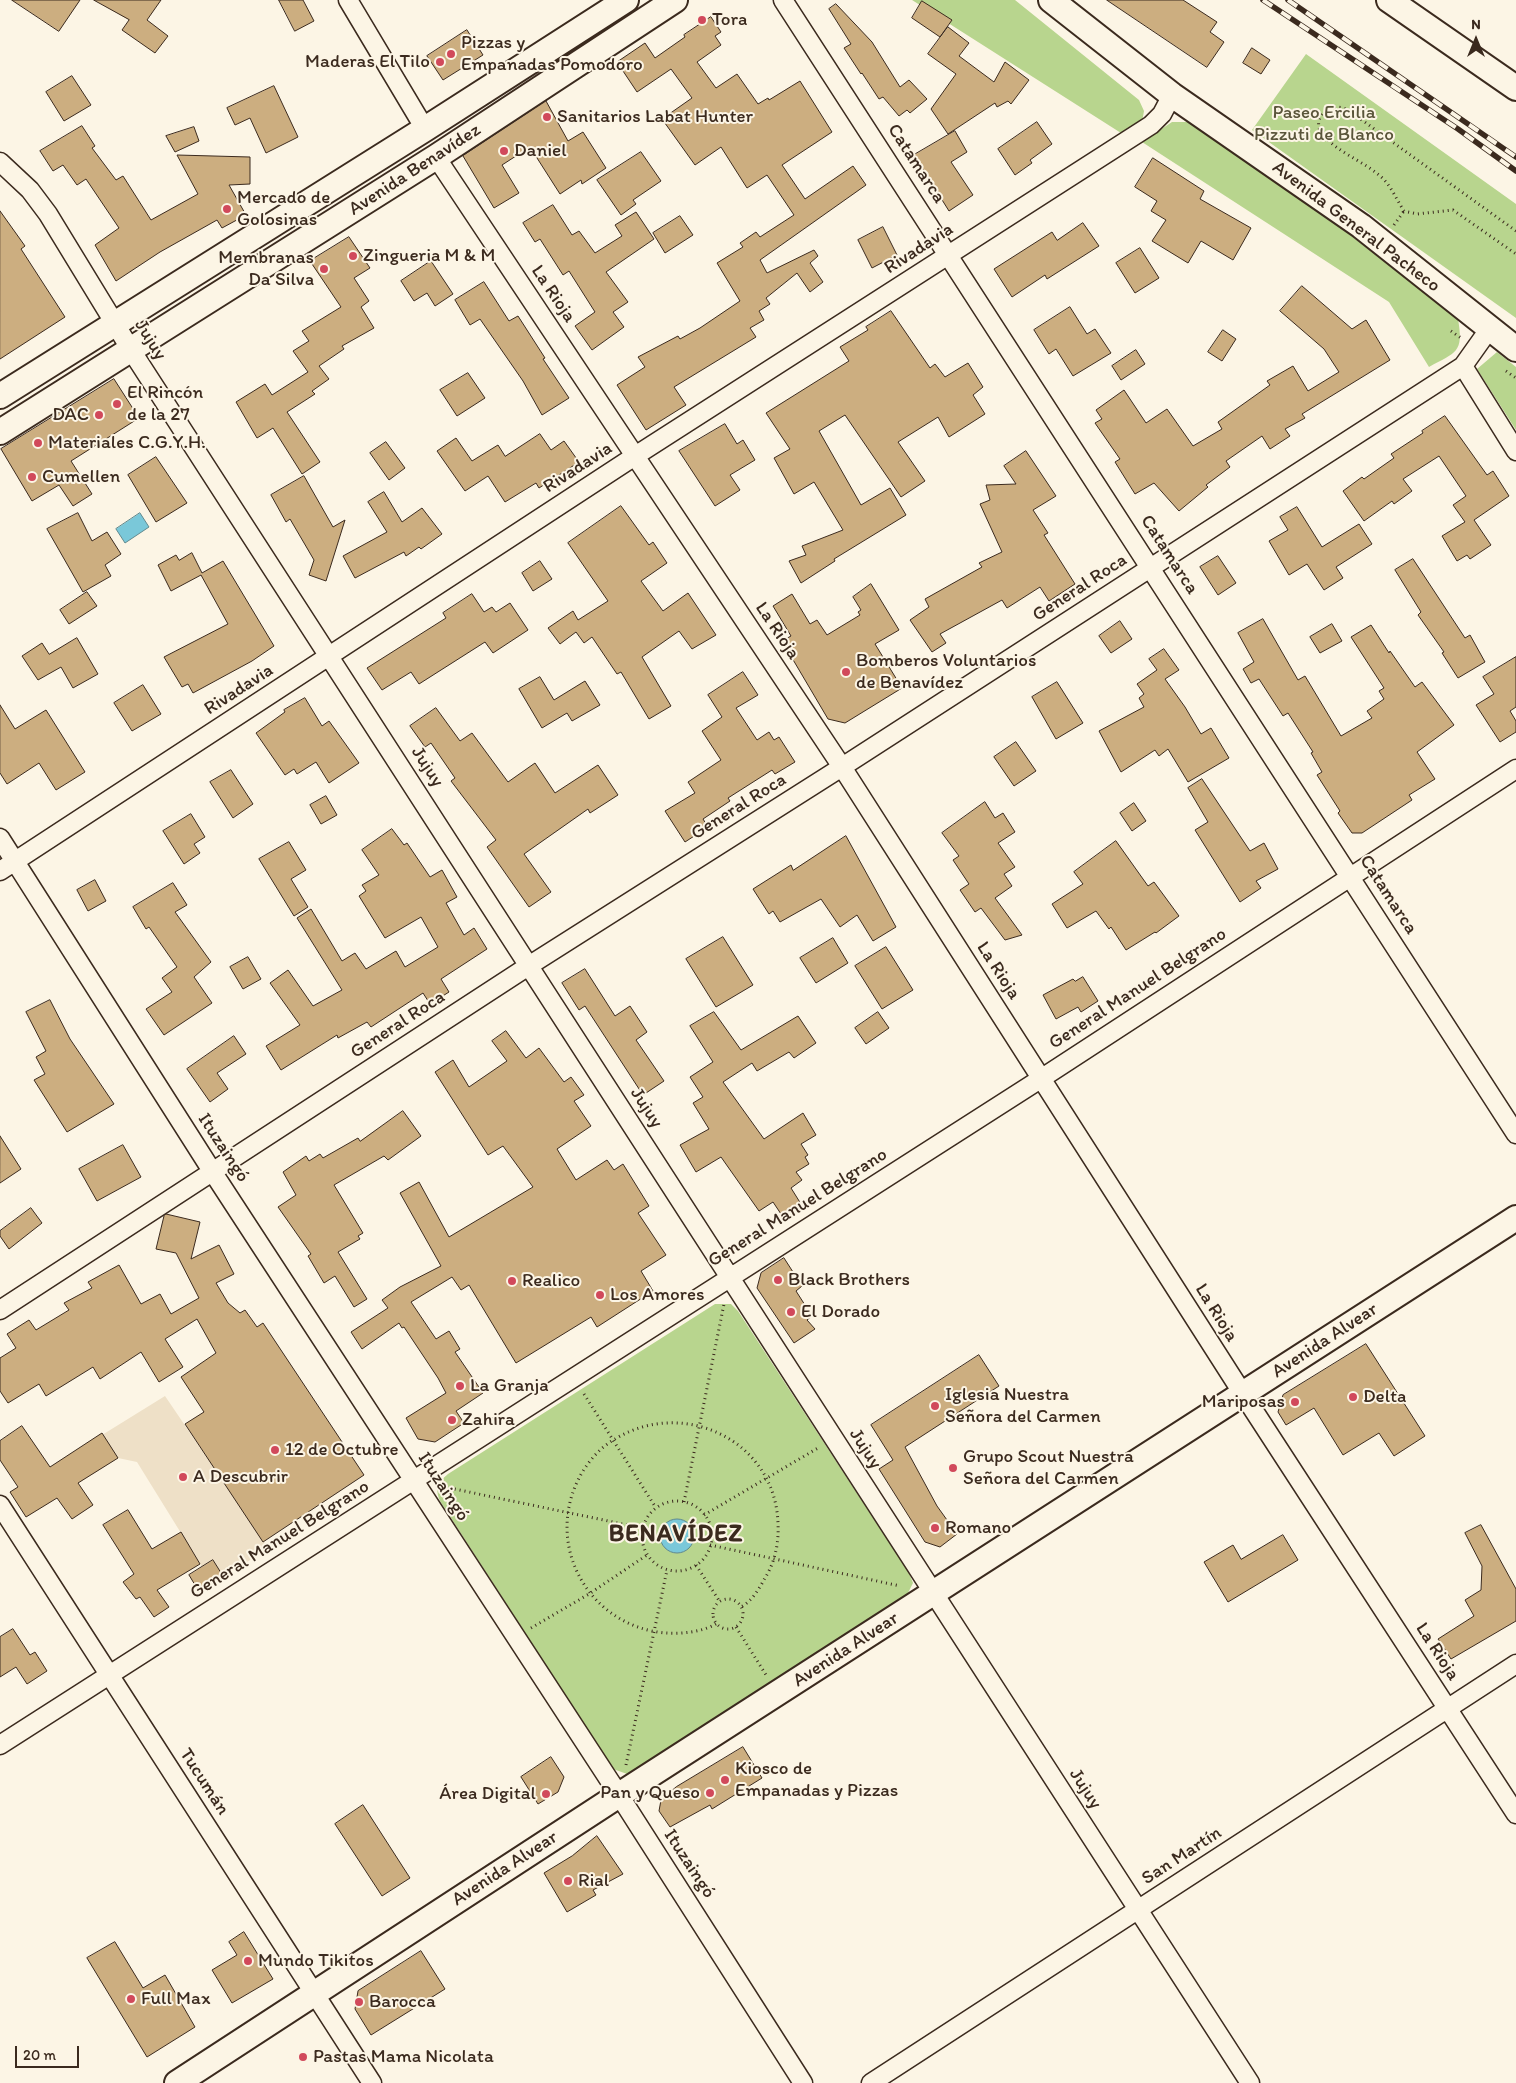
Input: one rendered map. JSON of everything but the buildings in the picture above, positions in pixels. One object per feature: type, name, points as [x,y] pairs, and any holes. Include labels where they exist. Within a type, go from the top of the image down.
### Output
[{"type":"street","points":[[349,0],[425,129]]},
{"type":"street","name":"Avenida Benavídez","points":[[0,396],[425,129],[626,0]]},
{"type":"street","name":"Avenida Benavídez","points":[[0,432],[436,156],[675,0]]},
{"type":"street","name":"Catamarca","points":[[783,0],[1152,567],[1516,1134]]},
{"type":"street","name":"Avenida General Pacheco","points":[[1051,0],[1172,95],[1361,226],[1516,349]]},
{"type":"street","points":[[1389,0],[1516,88]]},
{"type":"street","name":"Rivadavia","points":[[0,871],[635,456],[1151,125],[1162,114],[1172,95]]},
{"type":"street","name":"La Rioja","points":[[436,156],[842,767],[1243,1394],[1516,1814]]},
{"type":"street","name":"Jujuy","points":[[0,162],[30,190],[48,214],[131,350],[530,965],[833,1439],[1250,2083]]},
{"type":"street","name":"General Roca","points":[[0,1310],[530,965],[842,767],[1463,366],[1490,328]]},
{"type":"street","points":[[1463,366],[1516,451]]},
{"type":"street","name":"General Manuel Belgrano","points":[[0,1745],[1042,1078],[1516,769]]},
{"type":"street","name":"Ituzaingó","points":[[0,838],[212,1171],[619,1795],[804,2083]]},
{"type":"street","name":"Avenida Alvear","points":[[176,2083],[777,1693],[1516,1218]]},
{"type":"street","name":"Tucumán","points":[[0,1504],[372,2083]]},
{"type":"street","name":"San Martín","points":[[871,2083],[1516,1664]]},
{"type":"path","points":[[1516,231],[1348,110],[1338,106],[1326,110],[1322,114],[1319,126],[1324,136],[1389,184],[1404,211],[1418,214],[1453,210],[1516,254]]},
{"type":"path","points":[[684,1502],[729,1277]]},
{"type":"path","points":[[574,1377],[656,1508]]},
{"type":"path","points":[[736,1627],[723,1628],[716,1624],[674,1634],[654,1632],[618,1619],[602,1608],[589,1594],[572,1564],[568,1547],[567,1512],[573,1491],[582,1471],[596,1454],[613,1440],[629,1431],[655,1424],[682,1422],[699,1425],[720,1433],[738,1445],[754,1460],[766,1478],[774,1496],[778,1515],[779,1535],[774,1559],[758,1590],[741,1607]]},
{"type":"path","points":[[704,1515],[833,1439]]},
{"type":"path","points":[[413,1481],[642,1528]]},
{"type":"path","points":[[674,1501],[684,1502],[695,1506],[710,1524],[710,1545],[702,1560],[696,1565],[687,1570],[667,1570],[653,1562],[647,1555],[643,1547],[642,1528],[647,1516],[656,1508],[674,1501]]},
{"type":"path","points":[[710,1545],[933,1593]]},
{"type":"path","points":[[516,1637],[589,1594],[647,1555]]},
{"type":"path","points":[[696,1565],[720,1602]]},
{"type":"path","points":[[619,1795],[667,1570]]},
{"type":"path","points":[[716,1624],[714,1610],[720,1602],[734,1600],[741,1607],[743,1616],[736,1627]]},
{"type":"path","points":[[736,1627],[777,1693]]},
{"type":"shaded area","name":"A Descubrir","points":[[165,1396],[269,1549],[223,1576],[213,1560],[202,1567],[137,1462],[118,1458],[26,1517],[10,1492]]},
{"type":"green space","points":[[912,0],[1015,0],[1139,100],[1144,111],[1142,122],[1121,133]]},
{"type":"green space","name":"Paseo Ercilia Pizzuti de Blanco","points":[[1306,54],[1516,204],[1516,318],[1252,130]]},
{"type":"green space","points":[[1172,122],[1188,122],[1340,227],[1458,319],[1460,339],[1456,350],[1429,367],[1389,302],[1142,142]]},
{"type":"green space","points":[[1497,352],[1516,367],[1516,430],[1477,369]]},
{"type":"green space","points":[[715,1304],[731,1304],[738,1311],[909,1573],[913,1583],[905,1599],[630,1775],[613,1769],[440,1501],[437,1489],[441,1480],[448,1474]]},
{"type":"water","points":[[140,513],[149,527],[125,543],[116,529]]},
{"type":"water","points":[[677,1519],[684,1520],[689,1524],[693,1529],[693,1543],[689,1548],[684,1552],[677,1553],[670,1552],[665,1548],[661,1543],[660,1536],[661,1529],[665,1524],[670,1520]]},
{"type":"railway","points":[[1263,0],[1458,129],[1516,171]]},
{"type":"railway","points":[[1288,0],[1516,157]]},
{"type":"place","name":"Tora","points":[[702,20]]},
{"type":"place","name":"Pizzas y Empanadas Pomodoro","points":[[451,54]]},
{"type":"place","name":"Maderas El Tilo","points":[[440,62]]},
{"type":"place","name":"Sanitarios Labat Hunter","points":[[547,117]]},
{"type":"place","name":"Daniel","points":[[504,151]]},
{"type":"place","name":"Mercado de Golosinas","points":[[227,209]]},
{"type":"place","name":"Zingueria M & M","points":[[353,256]]},
{"type":"place","name":"Membranas Da Silva","points":[[324,269]]},
{"type":"place","name":"El Rincón de la 27","points":[[117,404]]},
{"type":"place","name":"DAC","points":[[99,415]]},
{"type":"place","name":"Materiales C.G.Y.H.","points":[[38,443]]},
{"type":"place","name":"Cumellen","points":[[32,477]]},
{"type":"place","name":"Bomberos Voluntarios de Benavídez","points":[[846,672]]},
{"type":"place","name":"Black Brothers","points":[[778,1280]]},
{"type":"place","name":"Realico","points":[[512,1281]]},
{"type":"place","name":"Los Amores","points":[[600,1295]]},
{"type":"place","name":"El Dorado","points":[[791,1312]]},
{"type":"place","name":"La Granja","points":[[460,1386]]},
{"type":"place","name":"Delta","points":[[1353,1397]]},
{"type":"place","name":"Mariposas","points":[[1295,1402]]},
{"type":"place","name":"Iglesia Nuestra Señora del Carmen","points":[[935,1406]]},
{"type":"place","name":"Zahira","points":[[452,1420]]},
{"type":"place","name":"12 de Octubre","points":[[275,1450]]},
{"type":"place","name":"Grupo Scout Nuestra Señora del Carmen","points":[[953,1468]]},
{"type":"place","name":"A Descubrir","points":[[183,1477]]},
{"type":"place","name":"Romano","points":[[935,1528]]},
{"type":"place","name":"Kiosco de Empanadas y Pizzas","points":[[725,1780]]},
{"type":"place","name":"Pan y Queso","points":[[710,1793]]},
{"type":"place","name":"Área Digital","points":[[546,1794]]},
{"type":"place","name":"Rial","points":[[568,1881]]},
{"type":"place","name":"Mundo Tikitos","points":[[248,1961]]},
{"type":"place","name":"Full Max","points":[[131,1999]]},
{"type":"place","name":"Barocca","points":[[359,2002]]},
{"type":"place","name":"Pastas Mama Nicolata","points":[[303,2057]]},
{"type":"district","name":"BENAVÍDEZ","points":[[676,1535]]}]
